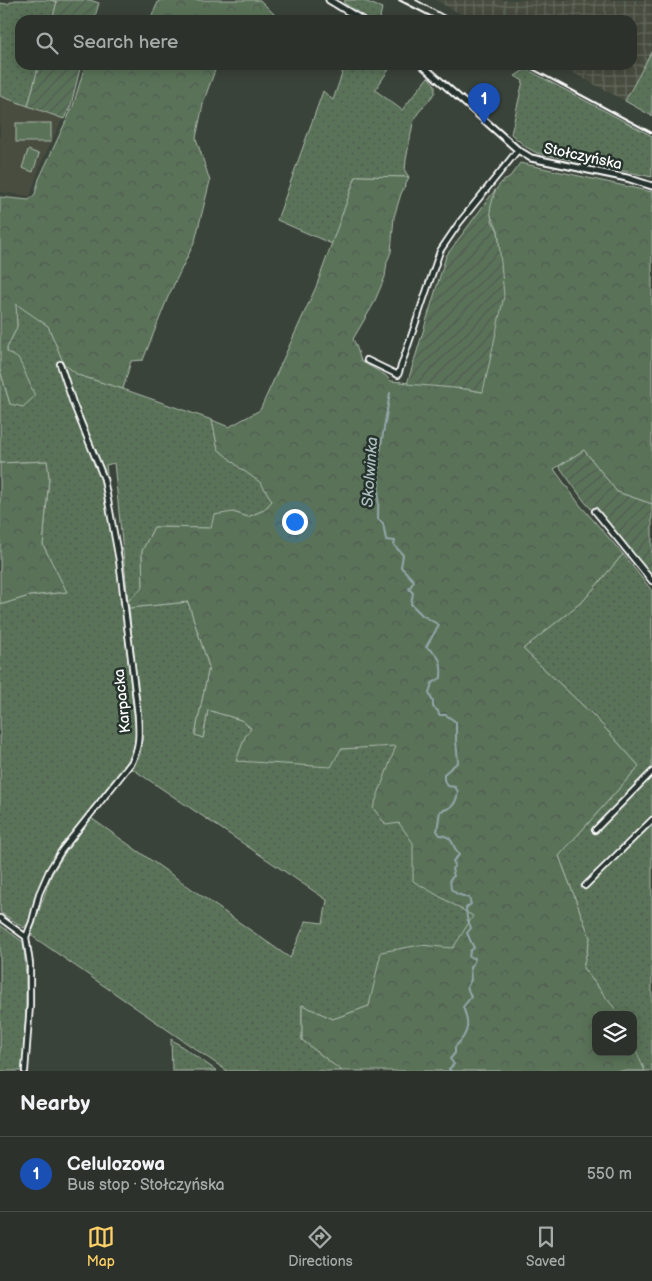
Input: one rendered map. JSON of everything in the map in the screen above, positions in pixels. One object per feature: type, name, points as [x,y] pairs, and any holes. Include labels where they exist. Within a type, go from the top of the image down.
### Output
[{"type":"street","points":[[329,0],[354,15]]},
{"type":"street","name":"Stołczyńska","points":[[428,70],[524,154],[537,160],[627,178],[652,186]]},
{"type":"street","points":[[367,360],[398,375],[440,251],[459,223],[518,150]]},
{"type":"street","name":"Karpacka","points":[[25,1071],[30,1005],[30,964],[26,937],[39,894],[49,871],[62,850],[132,762],[138,749],[139,736],[119,560],[104,479],[73,403],[60,364]]},
{"type":"street","points":[[594,511],[652,580]]},
{"type":"street","points":[[595,830],[652,772]]},
{"type":"street","points":[[585,886],[652,820]]},
{"type":"street","points":[[0,918],[26,937]]},
{"type":"shaded area","points":[[435,0],[652,0],[652,51],[625,101],[568,70],[637,70],[637,15],[463,15]]},
{"type":"shaded area","points":[[0,96],[63,118],[41,163],[30,196],[0,192]]},
{"type":"green space","points":[[15,0],[51,0],[57,2],[53,15],[15,15],[15,70],[38,70],[28,106],[0,96],[0,3],[7,4]]},
{"type":"green space","points":[[51,0],[90,0],[99,3],[95,15],[53,15],[57,2]]},
{"type":"green space","points":[[159,0],[260,0],[275,15],[233,14],[152,15]]},
{"type":"green space","points":[[345,0],[362,0],[382,8],[380,15],[362,15],[344,3]]},
{"type":"green space","points":[[652,51],[652,116],[625,101]]},
{"type":"green space","points":[[38,70],[80,70],[71,105],[64,119],[28,106]]},
{"type":"green space","points":[[84,70],[215,70],[204,100],[196,138],[210,181],[195,241],[168,297],[143,360],[131,361],[123,389],[78,375],[64,364],[48,326],[16,304],[17,327],[7,352],[19,359],[35,396],[23,407],[10,404],[0,370],[0,197],[29,200],[35,194],[39,179],[73,106]]},
{"type":"green space","points":[[343,70],[389,70],[375,90],[402,110],[428,77],[435,85],[435,93],[418,113],[413,123],[405,171],[409,177],[356,176],[332,244],[277,220],[323,91],[333,100]]},
{"type":"green space","points":[[528,70],[652,136],[652,177],[537,153],[526,147],[511,134],[523,81],[515,76]]},
{"type":"green space","points":[[16,123],[51,123],[51,142],[16,142]]},
{"type":"green space","points":[[28,150],[39,154],[33,172],[22,168]]},
{"type":"green space","points":[[520,163],[652,192],[652,504],[617,492],[584,450],[554,469],[580,505],[623,554],[584,600],[523,649],[595,717],[639,766],[559,856],[590,938],[583,968],[617,1011],[592,1011],[592,1056],[637,1056],[637,1053],[645,1071],[342,1071],[302,1040],[302,1005],[333,1019],[369,1006],[381,952],[420,945],[453,948],[473,916],[413,881],[413,843],[399,823],[386,825],[373,808],[396,746],[341,749],[331,767],[236,761],[245,737],[251,728],[241,720],[208,710],[203,738],[195,735],[209,667],[188,602],[129,608],[128,601],[143,587],[142,551],[154,527],[211,528],[214,515],[233,512],[248,517],[264,510],[272,501],[261,483],[218,449],[212,420],[229,427],[260,410],[316,287],[356,176],[409,177],[401,194],[394,217],[391,252],[387,262],[385,277],[373,305],[353,339],[361,361],[385,375],[391,381],[482,392],[499,250],[498,230],[490,208],[494,192],[500,184],[508,179]]},
{"type":"green space","points":[[495,190],[490,210],[492,221],[498,231],[504,296],[483,392],[407,384],[446,256]]},
{"type":"green space","points":[[16,304],[19,304],[48,326],[64,363],[78,375],[212,420],[218,449],[240,468],[262,483],[272,501],[264,510],[248,517],[233,512],[211,528],[154,527],[142,551],[143,587],[128,601],[114,463],[106,465],[136,733],[134,748],[127,762],[59,848],[39,888],[29,922],[24,928],[0,912],[0,603],[3,604],[29,596],[66,592],[43,545],[49,477],[47,461],[0,463],[0,370],[10,404],[7,348],[17,327]]},
{"type":"green space","points":[[400,381],[493,494],[571,955],[603,993],[583,968],[590,938],[559,856],[639,766],[595,717],[523,649],[584,600],[623,554],[652,591],[652,1071],[403,1071],[370,1002],[369,1006],[333,1019],[302,1005],[302,1040],[342,1071],[227,1071],[32,936],[32,931],[51,876],[65,853],[91,818],[290,958],[306,921],[323,923],[327,900],[131,768],[140,755],[142,739],[129,608],[188,602],[209,667],[195,735],[203,738],[208,710],[241,720],[251,728],[245,737],[237,761],[379,746],[351,540]]},
{"type":"green space","points":[[584,450],[617,492],[652,504],[652,578],[584,501],[559,466]]},
{"type":"green space","points":[[47,461],[49,477],[43,545],[67,592],[29,596],[3,604],[0,603],[0,463]]},
{"type":"green space","points":[[0,925],[23,942],[26,990],[22,1071],[0,1071]]},
{"type":"green space","points":[[171,1039],[217,1071],[172,1071]]},
{"type":"waterway","name":"Skolwinka","points":[[390,393],[379,457],[378,519],[383,523],[386,540],[395,541],[394,545],[403,555],[401,567],[414,581],[409,589],[413,593],[411,604],[422,615],[439,625],[426,647],[435,653],[440,660],[441,678],[432,683],[429,693],[433,707],[438,711],[439,715],[446,715],[456,722],[458,762],[444,774],[444,780],[448,786],[455,787],[458,792],[453,805],[448,809],[440,811],[437,831],[440,835],[450,840],[459,855],[453,861],[455,865],[452,869],[454,876],[450,879],[451,889],[457,894],[469,898],[471,904],[466,908],[471,928],[467,933],[474,948],[470,951],[469,957],[475,958],[470,967],[471,980],[467,987],[471,997],[463,1007],[467,1018],[466,1033],[455,1047],[455,1053],[450,1059],[454,1064],[449,1069],[451,1071]]},
{"type":"railway","points":[[399,0],[428,15]]},
{"type":"railway","points":[[416,0],[443,15]]},
{"type":"railway","points":[[534,70],[652,133]]},
{"type":"place","name":"Celulozowa","points":[[484,124]]}]
